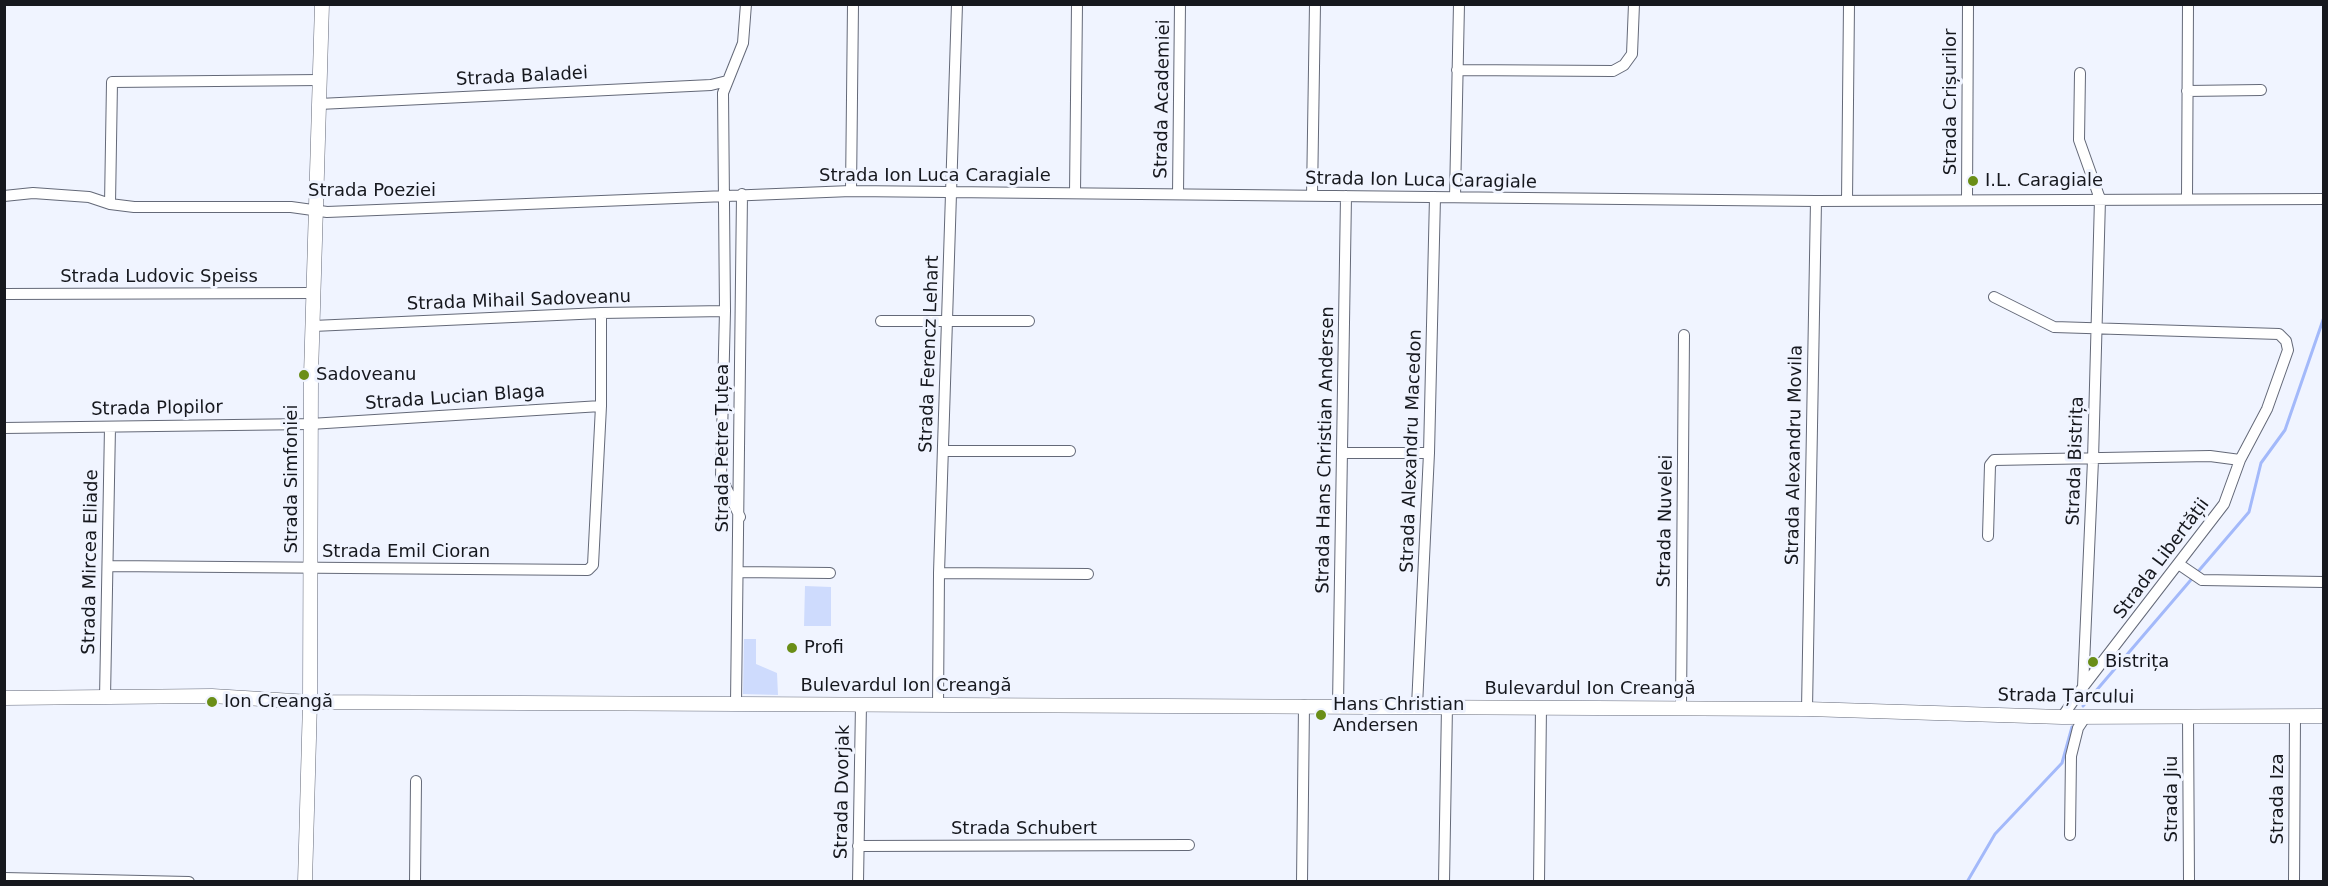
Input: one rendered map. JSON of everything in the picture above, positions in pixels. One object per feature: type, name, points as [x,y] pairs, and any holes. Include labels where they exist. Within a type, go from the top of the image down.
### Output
[{"type":"street","name":"Strada Simfoniei","points":[[305,882],[310,702],[310,424],[322,4]]},
{"type":"street","points":[[740,517],[721,477],[725,316],[723,93],[743,43],[746,4]]},
{"type":"street","points":[[851,190],[853,4]]},
{"type":"street","name":"Strada Ferencz Lehart","points":[[938,705],[939,573],[953,191],[957,4]]},
{"type":"street","points":[[1075,193],[1077,4]]},
{"type":"street","name":"Strada Academiei","points":[[1178,194],[1180,4]]},
{"type":"street","points":[[1312,196],[1315,4]]},
{"type":"street","points":[[1455,197],[1459,4]]},
{"type":"street","points":[[1457,70],[1612,71],[1624,65],[1632,54],[1634,4]]},
{"type":"street","points":[[1847,201],[1849,4]]},
{"type":"street","name":"Strada Crișurilor","points":[[1967,200],[1968,4]]},
{"type":"street","points":[[2187,198],[2188,4]]},
{"type":"street","points":[[2080,73],[2079,140],[2100,199]]},
{"type":"street","points":[[110,204],[112,82],[320,80]]},
{"type":"street","name":"Strada Baladei","points":[[319,104],[711,85],[727,81]]},
{"type":"street","points":[[2187,91],[2260,90]]},
{"type":"street","name":"Strada Ion Luca Caragiale","points":[[742,194],[851,190],[1816,201],[2324,199]]},
{"type":"street","name":"Strada Poeziei","points":[[4,196],[33,194],[89,197],[110,204],[134,207],[327,212],[742,194]]},
{"type":"street","name":"Strada Petre Țuțea","points":[[736,703],[740,517],[742,194]]},
{"type":"street","name":"Strada Hans Christian Andersen","points":[[1338,705],[1346,196]]},
{"type":"street","name":"Strada Alexandru Macedon","points":[[1418,706],[1429,453],[1435,197]]},
{"type":"street","name":"Strada Bistrița","points":[[2083,687],[2093,460],[2100,199]]},
{"type":"street","name":"Strada Alexandru Movila","points":[[1808,709],[1816,201]]},
{"type":"street","name":"Strada Ludovic Speiss","points":[[4,294],[314,293]]},
{"type":"street","points":[[1994,297],[2054,327],[2096,328]]},
{"type":"street","points":[[601,313],[602,406]]},
{"type":"street","name":"Strada Mihail Sadoveanu","points":[[313,326],[601,313],[725,316],[741,322]]},
{"type":"street","points":[[881,321],[1029,321]]},
{"type":"street","name":"Strada Libertății","points":[[2083,687],[2180,565],[2224,504],[2240,460],[2267,409],[2288,350],[2286,341],[2279,334],[2096,328]]},
{"type":"street","name":"Strada Nuvelei","points":[[1681,708],[1684,335]]},
{"type":"street","name":"Strada Lucian Blaga","points":[[310,424],[602,406]]},
{"type":"street","name":"Strada Emil Cioran","points":[[109,566],[588,570],[593,565],[602,406]]},
{"type":"street","name":"Strada Plopilor","points":[[4,428],[310,424]]},
{"type":"street","name":"Strada Mircea Eliade","points":[[105,698],[110,426]]},
{"type":"street","points":[[943,451],[1070,451]]},
{"type":"street","points":[[1342,453],[1429,453]]},
{"type":"street","points":[[1988,536],[1990,465],[1994,460],[2093,460],[2210,456],[2240,460]]},
{"type":"street","points":[[2180,565],[2202,580],[2324,582]]},
{"type":"street","points":[[739,572],[830,573]]},
{"type":"street","points":[[939,573],[1088,574]]},
{"type":"street","points":[[2062,717],[2083,687]]},
{"type":"street","name":"Bulevardul Ion Creangă","points":[[4,698],[212,696],[310,702],[1338,705],[1808,709]]},
{"type":"street","name":"Strada Dvorjak","points":[[858,882],[861,704]]},
{"type":"street","points":[[1302,882],[1304,705]]},
{"type":"street","points":[[1444,882],[1447,706]]},
{"type":"street","points":[[1539,882],[1541,707]]},
{"type":"street","name":"Strada Țarcului","points":[[1808,709],[2062,717],[2324,716]]},
{"type":"street","name":"Strada Jiu","points":[[2188,716],[2189,882]]},
{"type":"street","name":"Strada Iza","points":[[2294,882],[2295,716]]},
{"type":"street","points":[[2070,835],[2071,756],[2078,729],[2086,717]]},
{"type":"street","points":[[415,882],[416,781]]},
{"type":"street","name":"Strada Schubert","points":[[858,846],[1189,845]]},
{"type":"street","points":[[4,878],[189,882]]},
{"type":"shaded area","points":[[805,586],[831,587],[831,626],[804,626]]},
{"type":"shaded area","points":[[744,639],[756,639],[756,664],[777,673],[778,695],[743,694]]},
{"type":"waterway","points":[[2083,706],[2249,512],[2261,463],[2285,430],[2324,317]]},
{"type":"waterway","points":[[1967,882],[1995,834],[2062,763],[2072,727]]},
{"type":"place","name":"I.L. Caragiale","points":[[1973,181]]},
{"type":"place","name":"Sadoveanu","points":[[304,375]]},
{"type":"place","name":"Profi","points":[[792,648]]},
{"type":"place","name":"Bistrița","points":[[2093,662]]},
{"type":"place","name":"Ion Creangă","points":[[212,702]]},
{"type":"place","name":"Hans Christian Andersen","points":[[1321,715]]}]
